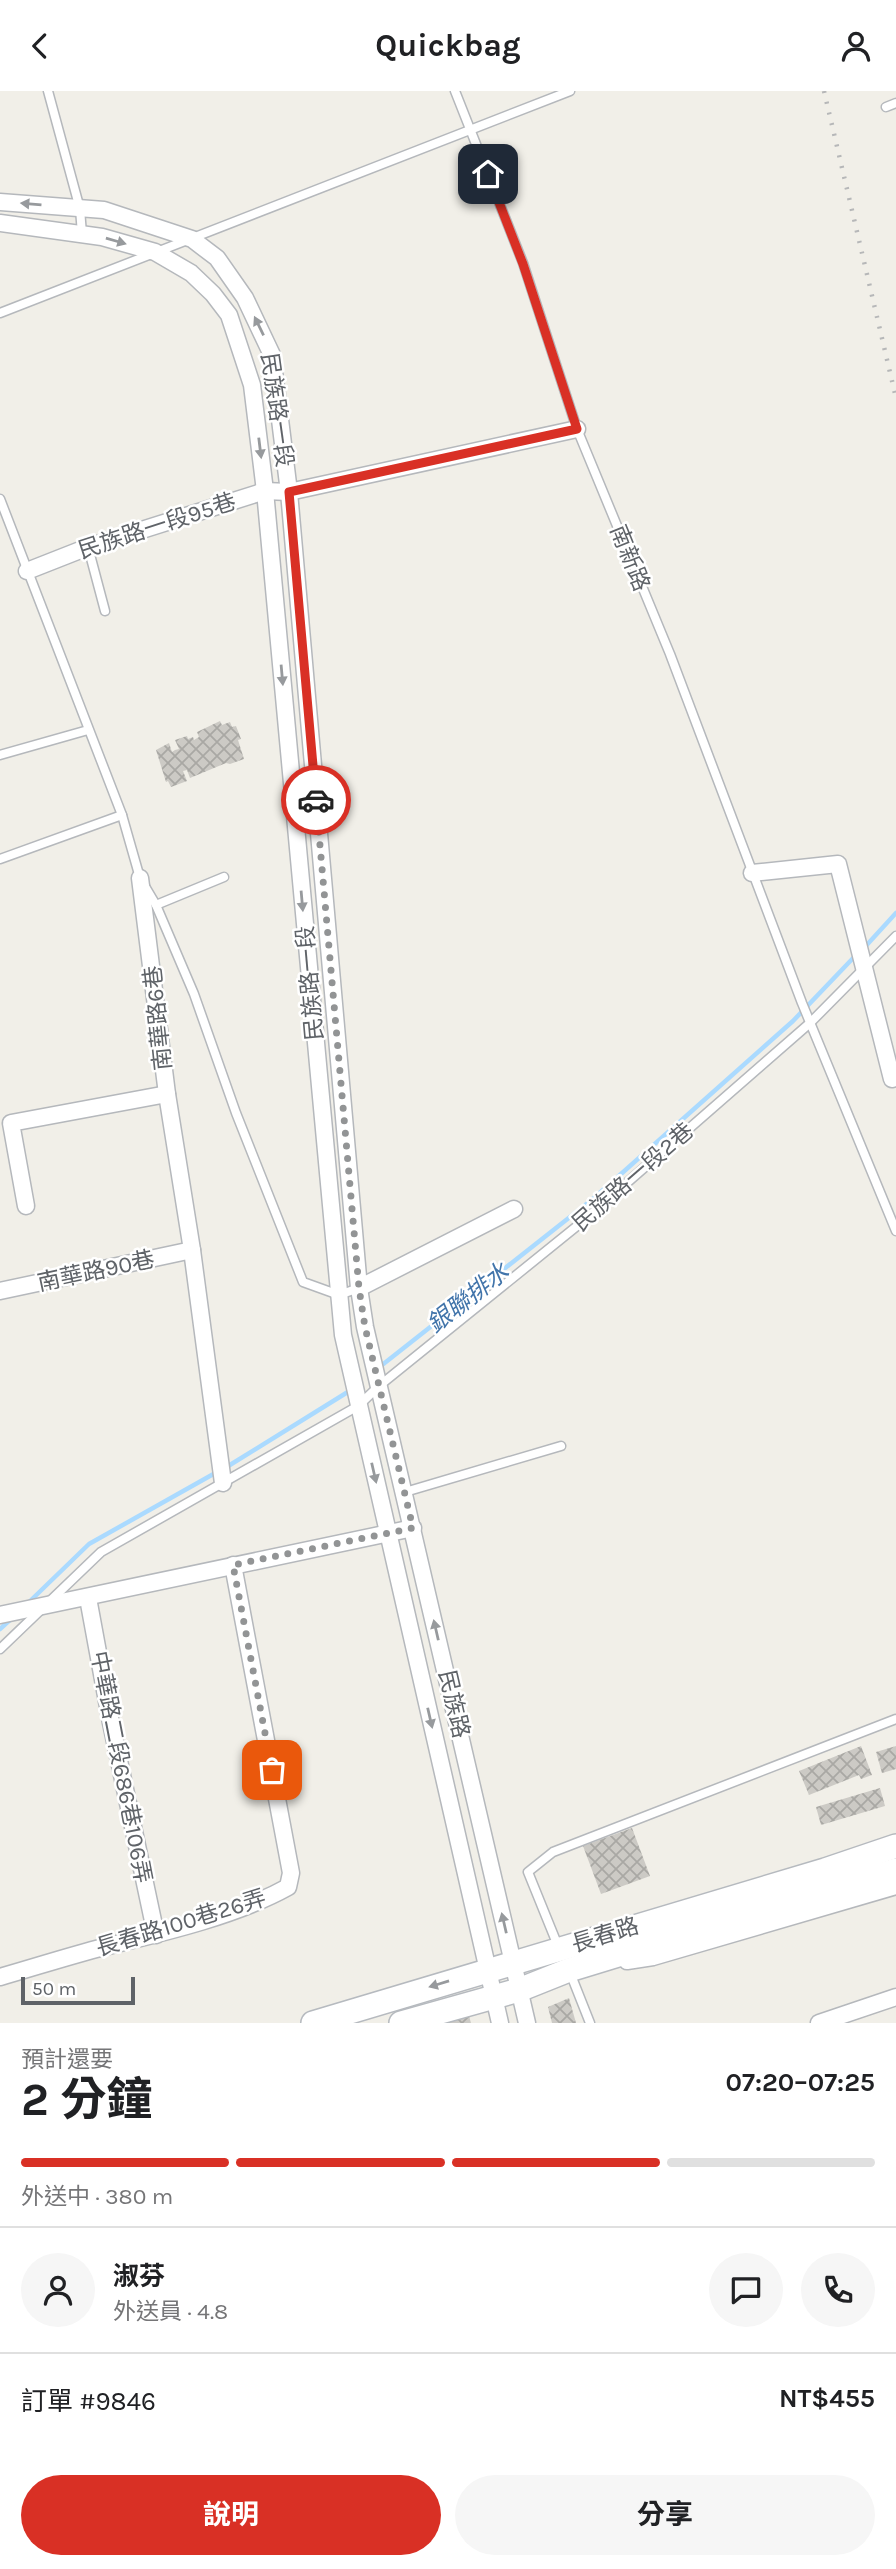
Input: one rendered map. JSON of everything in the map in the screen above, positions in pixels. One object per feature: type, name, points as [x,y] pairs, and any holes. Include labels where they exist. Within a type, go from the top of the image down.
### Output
[{"type":"street","name":"民族路一段","points":[[0,202],[104,210],[192,239],[217,258],[238,288],[261,328],[272,355],[289,492],[359,1288],[377,1376]]},
{"type":"street","name":"民族路一段","points":[[0,223],[102,237],[155,252],[191,273],[213,294],[229,315],[252,385],[265,491],[343,1335],[356,1395]]},
{"type":"street","name":"民族路一段95巷","points":[[27,571],[88,547],[265,491],[289,492],[577,429]]},
{"type":"street","points":[[752,873],[838,864],[892,1079]]},
{"type":"street","name":"南華路6巷","points":[[140,878],[167,1094],[192,1250],[222,1474]]},
{"type":"street","points":[[26,1206],[11,1123],[167,1094]]},
{"type":"street","points":[[325,1145],[346,1144]]},
{"type":"street","points":[[359,1288],[514,1209]]},
{"type":"street","name":"南華路90巷","points":[[0,1291],[192,1250]]},
{"type":"street","name":"民族路","points":[[377,1376],[527,2023]]},
{"type":"street","name":"民族路","points":[[356,1395],[500,2023]]},
{"type":"street","points":[[13,1612],[413,1528]]},
{"type":"street","name":"長春路100巷26弄","points":[[1,1974],[156,1935],[269,1898],[288,1887],[291,1873],[233,1565]]},
{"type":"street","name":"中華路二段686巷106弄","points":[[88,1598],[111,1723],[156,1935]]},
{"type":"street","points":[[592,1938],[641,1917],[896,1837]]},
{"type":"street","name":"長春路","points":[[401,2023],[519,1990],[650,1933],[896,1846]]},
{"type":"street","name":"長春路","points":[[313,2023],[592,1938],[650,1933],[896,1870]]},
{"type":"street","points":[[569,1970],[653,1957],[896,1886]]},
{"type":"street","points":[[818,2023],[896,1997]]},
{"type":"lane","points":[[48,91],[80,209],[82,234]]},
{"type":"lane","name":"南新路","points":[[455,91],[523,264],[577,429],[670,654],[810,1023],[896,1231]]},
{"type":"lane","points":[[0,313],[570,91]]},
{"type":"lane","points":[[886,107],[896,103]]},
{"type":"lane","name":"南華路6巷","points":[[0,499],[122,815],[140,878]]},
{"type":"lane","points":[[88,547],[105,611]]},
{"type":"lane","points":[[0,755],[88,730]]},
{"type":"lane","points":[[0,859],[122,815]]},
{"type":"lane","points":[[156,905],[225,877]]},
{"type":"lane","points":[[140,878],[156,905],[194,993],[236,1113],[303,1282],[339,1295],[359,1288]]},
{"type":"lane","name":"民族路一段2巷","points":[[0,1649],[101,1552],[222,1474],[356,1395],[377,1376],[582,1222],[810,1023],[896,936]]},
{"type":"lane","points":[[405,1492],[561,1446]]},
{"type":"lane","points":[[590,2023],[528,1872],[553,1852],[896,1719]]},
{"type":"building","points":[[220,721],[222,725],[230,722],[232,727],[236,726],[244,759],[226,763],[190,778],[187,770],[183,771],[187,781],[171,787],[168,781],[166,782],[156,750],[169,743],[172,752],[179,749],[175,740],[187,736],[188,739],[193,737],[194,740],[199,737],[197,732]]},
{"type":"building","points":[[861,1746],[872,1775],[861,1779],[859,1775],[809,1795],[799,1771]]},
{"type":"building","points":[[896,1746],[896,1769],[882,1773],[876,1752]]},
{"type":"building","points":[[880,1788],[885,1806],[821,1825],[816,1807]]},
{"type":"building","points":[[632,1828],[650,1876],[601,1894],[583,1846]]},
{"type":"building","points":[[569,1998],[576,2023],[552,2023],[548,2007]]},
{"type":"building","points":[[469,2016],[471,2023],[448,2023],[448,2022]]},
{"type":"waterway","name":"銀聯排水","points":[[864,948],[896,913]]},
{"type":"waterway","name":"銀聯排水","points":[[377,1369],[594,1198],[793,1021],[857,954]]},
{"type":"waterway","name":"銀聯排水","points":[[225,1468],[351,1390]]},
{"type":"waterway","name":"銀聯排水","points":[[27,1604],[89,1544],[217,1472]]},
{"type":"waterway","name":"銀聯排水","points":[[0,1629],[11,1619]]},
{"type":"railway","points":[[824,91],[896,398]]},
{"type":"way so far","points":[[272,1770],[233,1565],[413,1528],[365,1327],[359,1288],[316,800]]},
{"type":"route","points":[[316,800],[289,492],[577,429],[523,264],[488,174]]}]
